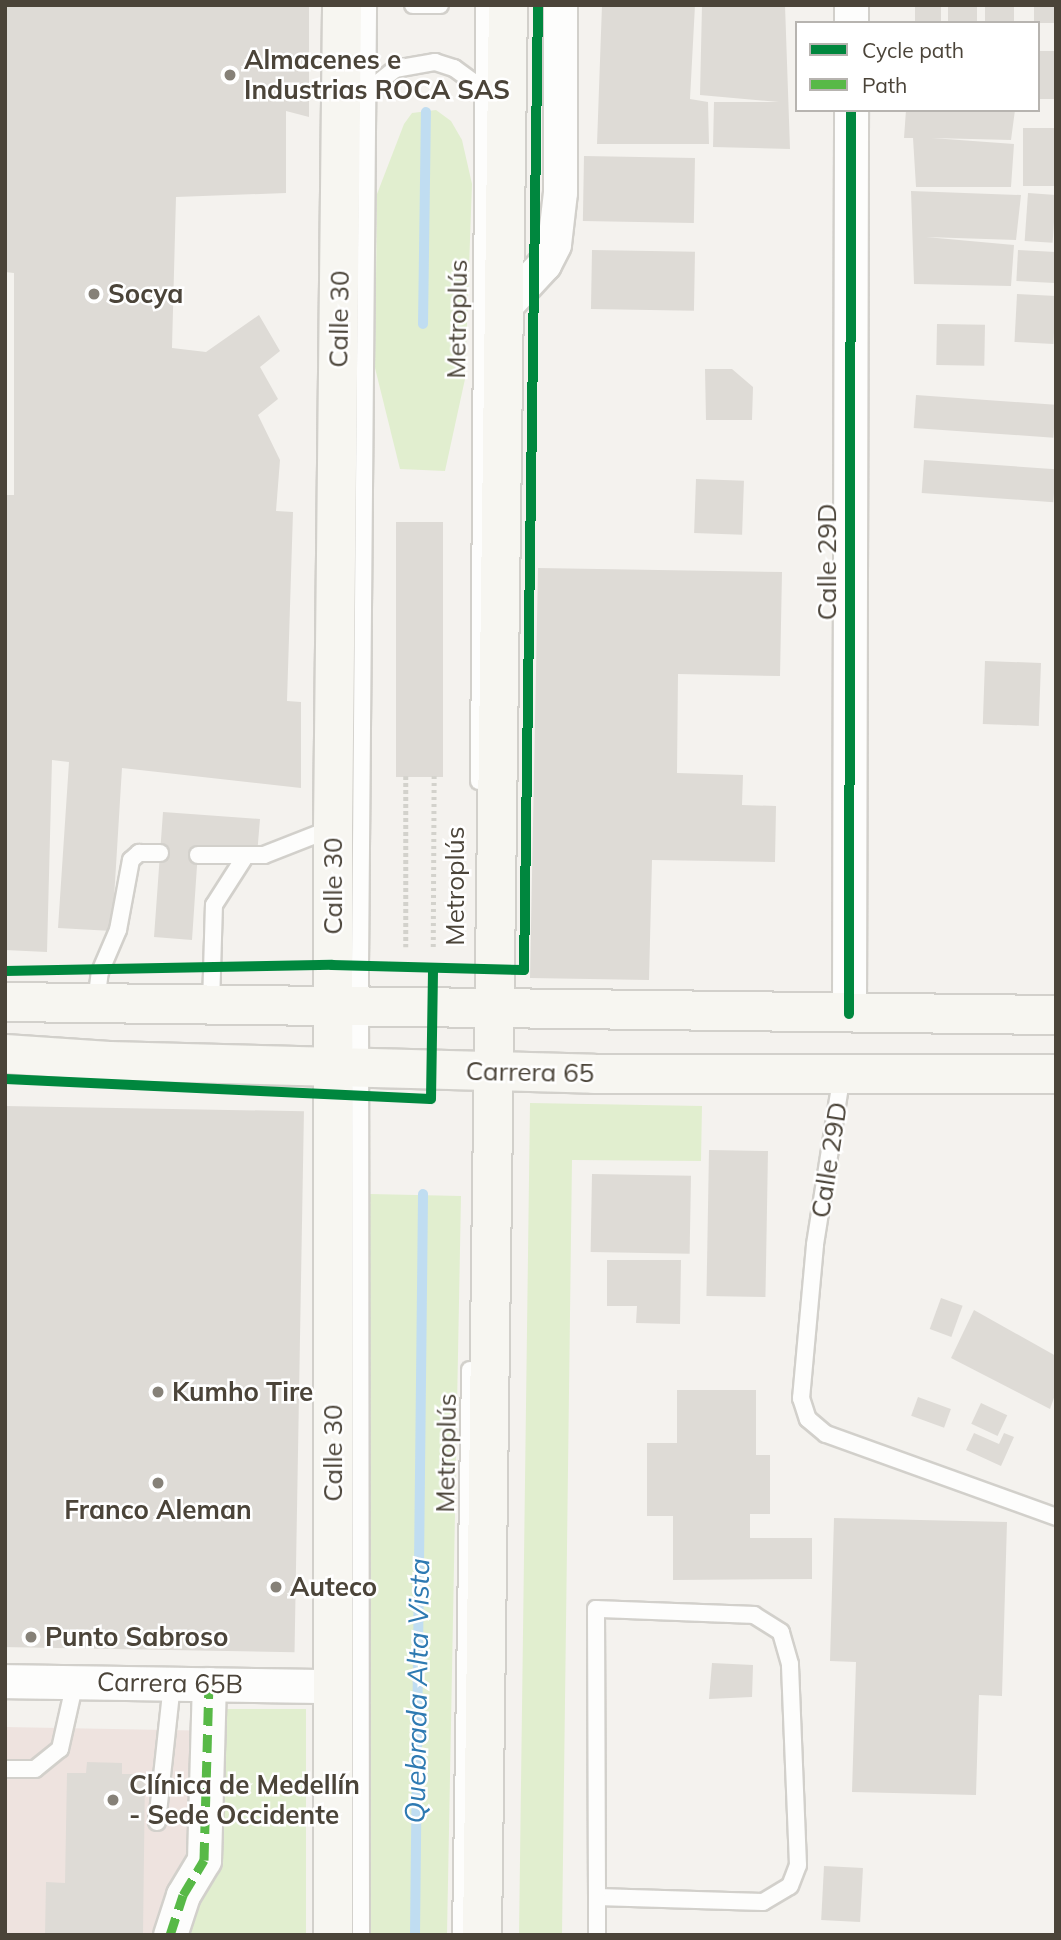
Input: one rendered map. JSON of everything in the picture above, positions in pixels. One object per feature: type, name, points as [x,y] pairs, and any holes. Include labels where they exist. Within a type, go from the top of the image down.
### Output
[{"type":"main road","name":"Calle 30","points":[[333,1935],[334,1686],[347,1067],[346,1008],[333,828],[342,5]]},
{"type":"main road","points":[[482,1935],[482,1075],[487,1009],[506,305],[508,5]]},
{"type":"main road","points":[[5,1002],[211,1007],[1056,1015]]},
{"type":"main road","name":"Carrera 65","points":[[5,1054],[482,1075],[1056,1074]]},
{"type":"street","points":[[506,305],[544,264],[554,244],[560,192],[560,5]]},
{"type":"street","name":"Calle 29D","points":[[849,1014],[851,112]]},
{"type":"street","name":"Carrera 65B","points":[[5,1681],[334,1686]]},
{"type":"street","points":[[170,1935],[183,1895],[204,1860],[209,1684]]},
{"type":"lane","points":[[346,1008],[368,5]]},
{"type":"lane","points":[[413,5],[440,5]]},
{"type":"lane","name":"Metroplús","points":[[478,792],[484,5]]},
{"type":"lane","points":[[368,91],[395,69],[435,62],[454,68],[483,89]]},
{"type":"lane","points":[[198,855],[244,858],[333,828]]},
{"type":"lane","points":[[96,1004],[100,972],[118,930],[131,860],[139,853],[160,853]]},
{"type":"lane","points":[[211,1007],[214,905],[244,858]]},
{"type":"lane","name":"Metroplús","points":[[478,876],[487,1009]]},
{"type":"lane","points":[[347,1067],[361,1935]]},
{"type":"lane","name":"Calle 29D","points":[[842,1074],[815,1245],[801,1398],[808,1419],[826,1434],[1056,1517]]},
{"type":"lane","name":"Metroplús","points":[[461,1935],[471,1353]]},
{"type":"lane","points":[[597,1897],[763,1902],[790,1886],[798,1865],[790,1664],[780,1632],[754,1615],[596,1609],[597,1935]]},
{"type":"lane","points":[[5,1769],[35,1769],[60,1749],[75,1682]]},
{"type":"lane","points":[[157,1822],[172,1683]]},
{"type":"path","points":[[406,776],[406,947]]},
{"type":"path","points":[[433,947],[434,776]]},
{"type":"shaded area","name":"Clínica de Medellín - Sede Occidente","points":[[5,1727],[221,1731],[219,1869],[183,1935],[5,1935]]},
{"type":"green space","points":[[436,110],[451,121],[462,140],[472,184],[465,379],[445,471],[400,469],[375,368],[377,194],[404,124],[412,113]]},
{"type":"green space","points":[[530,1103],[702,1106],[701,1161],[572,1160],[562,1935],[519,1935]]},
{"type":"green space","points":[[370,1194],[461,1196],[447,1935],[371,1935]]},
{"type":"green space","points":[[221,1709],[306,1709],[306,1935],[183,1935],[219,1869]]},
{"type":"building","points":[[5,5],[309,5],[309,117],[286,111],[286,193],[176,197],[172,348],[206,352],[259,315],[280,351],[260,367],[278,399],[258,415],[280,460],[276,511],[293,512],[287,701],[301,702],[301,788],[122,768],[112,931],[58,928],[69,762],[52,760],[47,952],[5,950],[5,495],[14,495],[14,273],[5,272]]},
{"type":"building","points":[[602,5],[695,5],[690,99],[708,102],[709,144],[597,144]]},
{"type":"building","points":[[702,5],[785,5],[790,149],[713,147],[714,102],[779,102],[700,95]]},
{"type":"building","points":[[915,5],[941,5],[941,21],[915,21]]},
{"type":"building","points":[[948,5],[977,5],[977,21],[948,21]]},
{"type":"building","points":[[985,5],[1014,5],[1014,21],[985,21]]},
{"type":"building","points":[[1034,5],[1056,5],[1056,23],[1034,21]]},
{"type":"building","points":[[1040,51],[1056,51],[1056,99],[1040,99]]},
{"type":"building","points":[[906,112],[1015,112],[1011,140],[932,138],[1014,144],[1011,187],[916,187],[913,138],[904,138]]},
{"type":"building","points":[[1023,128],[1056,128],[1056,186],[1023,186]]},
{"type":"building","points":[[584,156],[695,158],[694,223],[583,221]]},
{"type":"building","points":[[911,191],[1021,195],[1016,240],[926,237],[1014,245],[1011,286],[914,284]]},
{"type":"building","points":[[1028,193],[1056,195],[1053,243],[1025,241]]},
{"type":"building","points":[[592,250],[695,252],[694,311],[591,309]]},
{"type":"building","points":[[1018,250],[1056,252],[1054,283],[1016,281]]},
{"type":"building","points":[[1017,294],[1056,296],[1053,344],[1014,342]]},
{"type":"building","points":[[937,324],[985,325],[984,366],[936,365]]},
{"type":"building","points":[[705,369],[732,369],[753,387],[752,420],[706,420]]},
{"type":"building","points":[[916,395],[1056,405],[1053,438],[914,428]]},
{"type":"building","points":[[924,460],[1056,469],[1053,502],[922,493]]},
{"type":"building","points":[[696,479],[744,481],[742,535],[694,533]]},
{"type":"building","points":[[396,522],[443,522],[443,777],[396,777]]},
{"type":"building","points":[[538,568],[782,572],[780,676],[678,674],[677,773],[743,775],[742,805],[776,806],[775,862],[652,860],[649,980],[530,978]]},
{"type":"building","points":[[985,661],[1041,663],[1039,726],[983,724]]},
{"type":"building","points":[[163,812],[260,819],[257,855],[198,851],[192,940],[154,937]]},
{"type":"building","points":[[5,1106],[304,1111],[295,1652],[5,1647]]},
{"type":"building","points":[[709,1150],[768,1151],[765,1297],[706,1296]]},
{"type":"building","points":[[592,1174],[691,1176],[690,1254],[591,1252]]},
{"type":"building","points":[[607,1260],[681,1260],[680,1324],[636,1323],[637,1306],[607,1306]]},
{"type":"building","points":[[941,1298],[963,1306],[951,1337],[930,1329]]},
{"type":"building","points":[[974,1310],[1056,1356],[1056,1392],[1050,1409],[951,1358]]},
{"type":"building","points":[[677,1390],[756,1390],[756,1455],[770,1455],[770,1514],[750,1514],[750,1538],[812,1538],[812,1579],[673,1580],[673,1516],[647,1516],[647,1443],[677,1443]]},
{"type":"building","points":[[918,1397],[951,1409],[944,1428],[911,1416]]},
{"type":"building","points":[[981,1403],[1007,1415],[998,1436],[971,1424]]},
{"type":"building","points":[[974,1433],[999,1444],[1004,1433],[1014,1437],[1001,1466],[966,1450]]},
{"type":"building","points":[[834,1518],[1007,1522],[1002,1696],[979,1695],[976,1795],[852,1792],[856,1662],[830,1661]]},
{"type":"building","points":[[712,1663],[753,1665],[752,1697],[709,1699]]},
{"type":"building","points":[[87,1762],[122,1763],[122,1774],[145,1774],[143,1935],[45,1935],[46,1882],[65,1883],[67,1773],[86,1773]]},
{"type":"building","points":[[824,1866],[863,1868],[860,1922],[821,1920]]},
{"type":"waterway","name":"Quebrada Alta Vista","points":[[423,324],[426,112]]},
{"type":"waterway","name":"Quebrada Alta Vista","points":[[415,1935],[423,1194]]},
{"type":"marked path","points":[[170,1935],[183,1895],[204,1860],[209,1684]]},
{"type":"cycle path","points":[[5,971],[332,965],[524,970],[538,5]]},
{"type":"cycle path","points":[[849,1014],[851,112]]},
{"type":"cycle path","points":[[5,1079],[431,1099],[433,968]]},
{"type":"place","name":"Almacenes e Industrias ROCA SAS","points":[[230,75]]},
{"type":"place","name":"Socya","points":[[94,294]]},
{"type":"place","name":"Kumho Tire","points":[[158,1392]]},
{"type":"place","name":"Franco Aleman","points":[[158,1483]]},
{"type":"place","name":"Auteco","points":[[276,1587]]},
{"type":"place","name":"Punto Sabroso","points":[[31,1637]]},
{"type":"place","name":"Clínica de Medellín - Sede Occidente","points":[[113,1800]]}]
